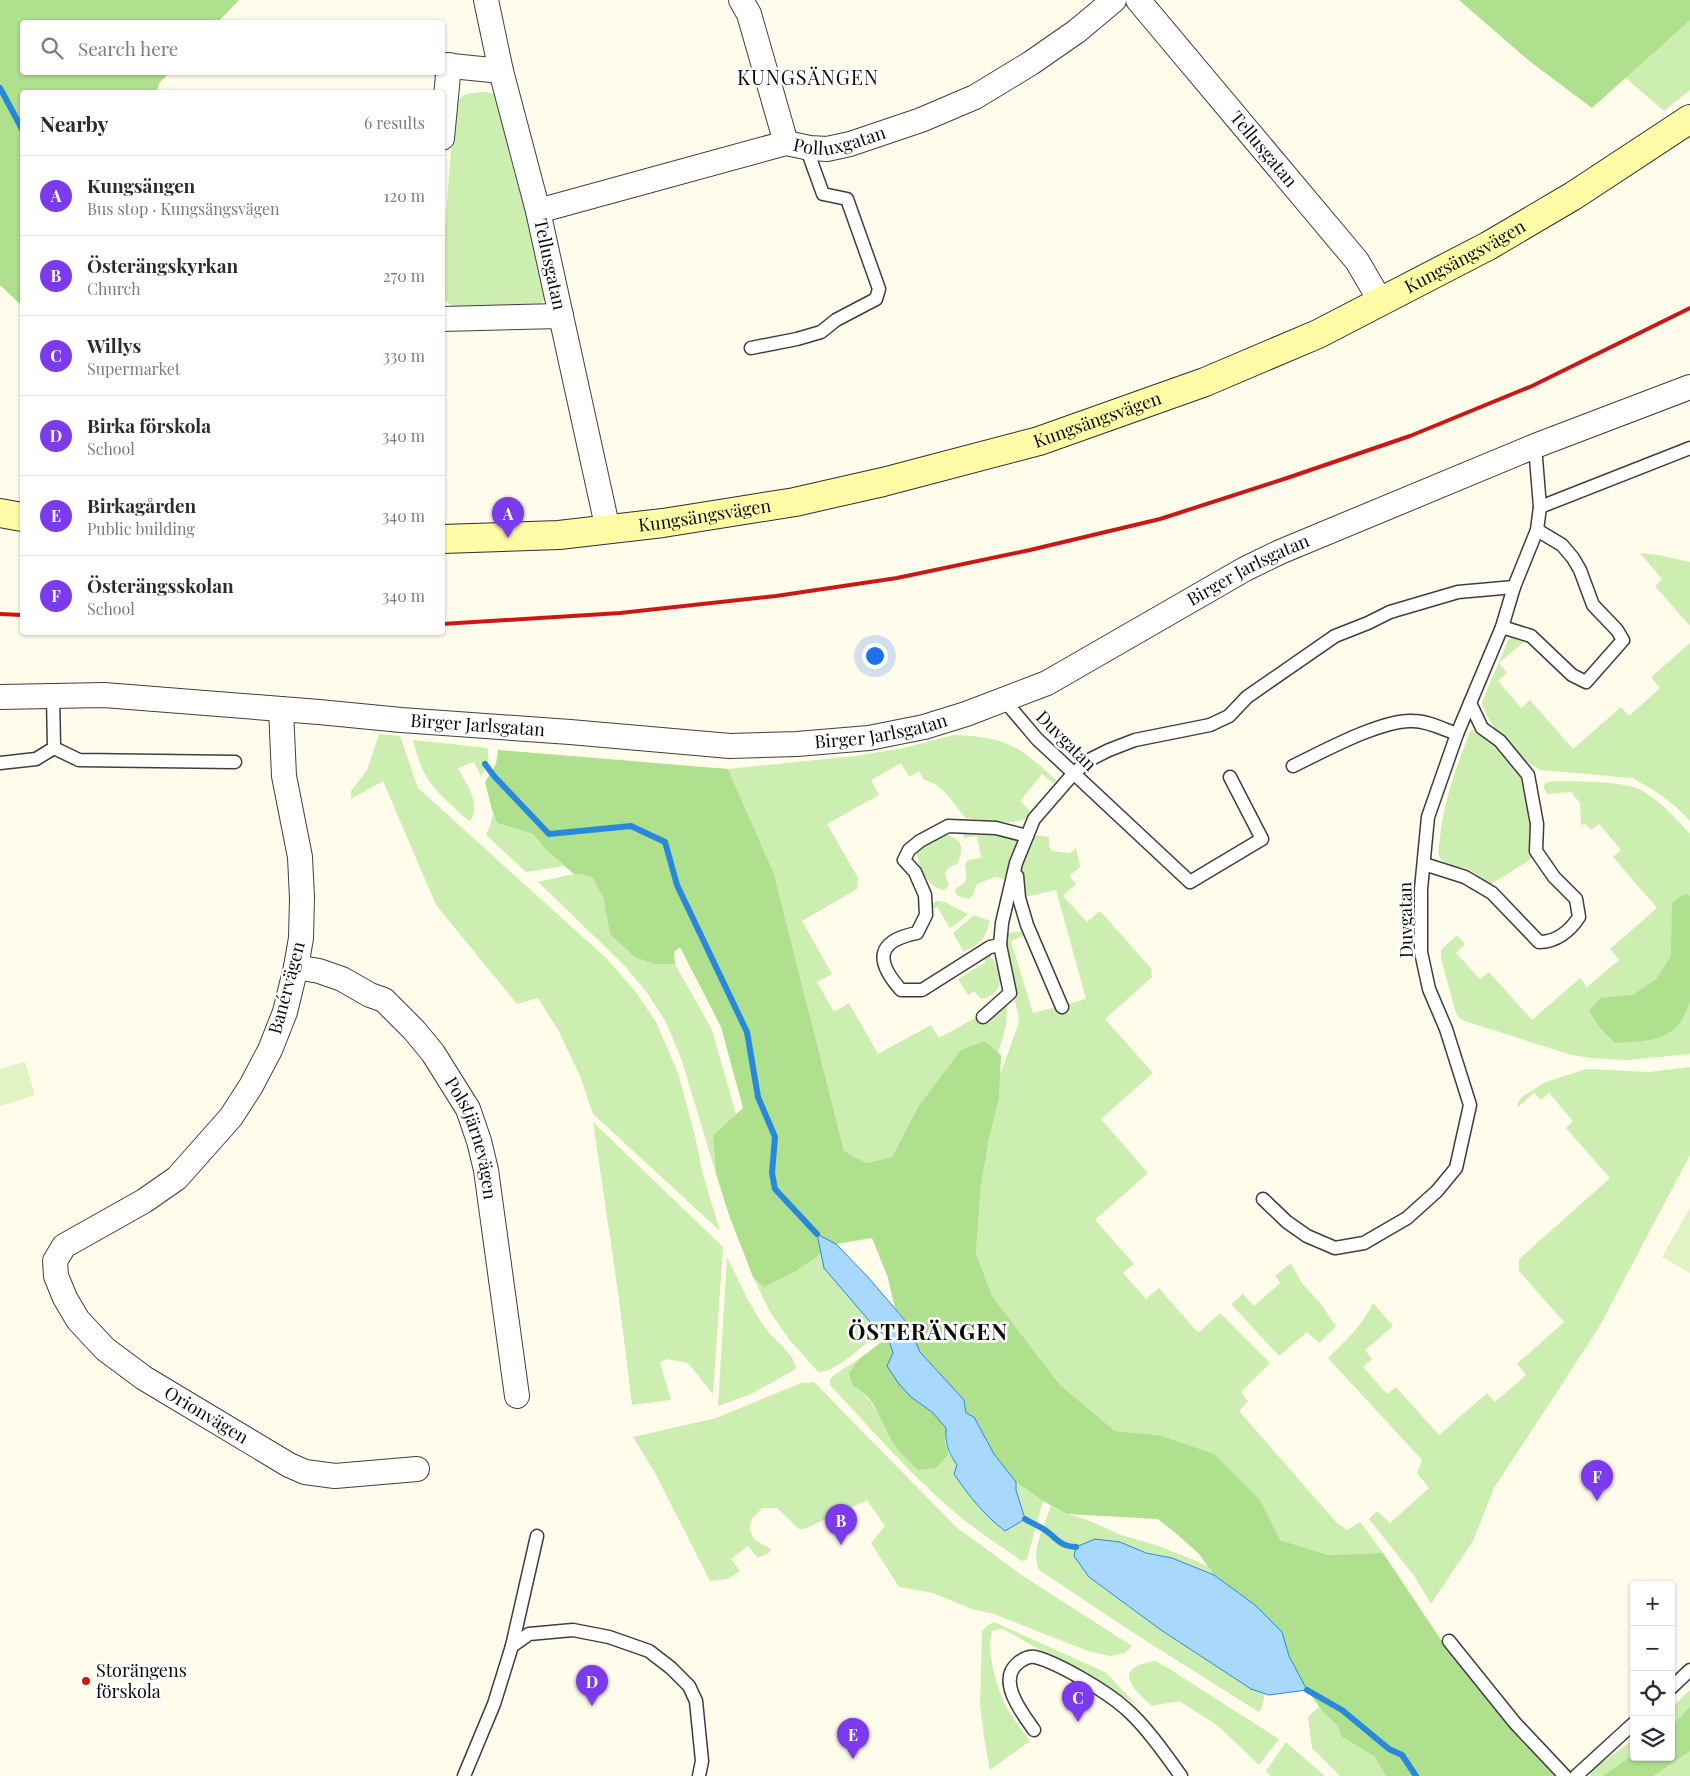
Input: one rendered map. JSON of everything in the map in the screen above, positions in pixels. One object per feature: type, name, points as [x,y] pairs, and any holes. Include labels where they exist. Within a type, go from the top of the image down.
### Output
[{"type":"street","name":"Tellusgatan","points":[[486,0],[501,70],[538,210],[608,530]]},
{"type":"street","points":[[741,0],[749,14],[796,145]]},
{"type":"street","name":"Polluxgatan","points":[[538,210],[796,145],[828,149],[850,144],[921,120],[975,97],[1038,58],[1076,31],[1114,0]]},
{"type":"street","name":"Tellusgatan","points":[[1138,0],[1357,261],[1381,302]]},
{"type":"street","points":[[445,90],[446,65],[501,70]]},
{"type":"street","name":"Kungsängsvägen","points":[[445,539],[543,536],[608,530],[795,502],[892,480],[1039,441],[1206,382],[1318,334],[1488,246],[1573,196],[1690,119]]},
{"type":"street","points":[[445,319],[562,316]]},
{"type":"street","name":"Birger Jarlsgatan","points":[[0,698],[104,694],[730,746],[797,744],[869,738],[924,727],[966,714],[1047,683],[1245,569],[1288,549],[1536,446],[1690,387]]},
{"type":"street","points":[[0,513],[20,517]]},
{"type":"street","name":"Banérvägen","points":[[55,1261],[64,1246],[144,1201],[176,1178],[231,1117],[251,1086],[270,1050],[285,1012],[301,938],[301,865],[284,776],[281,709]]},
{"type":"street","name":"Polstjärnevägen","points":[[296,967],[319,971],[342,979],[370,995],[384,1000],[433,1053],[468,1109],[486,1170],[517,1396]]},
{"type":"street","name":"Orionvägen","points":[[55,1261],[56,1276],[65,1298],[78,1320],[106,1349],[144,1378],[289,1465],[305,1472],[335,1476],[417,1468]]},
{"type":"lane","points":[[751,348],[798,339],[821,332],[836,320],[876,299],[879,290],[847,199],[823,194],[796,145]]},
{"type":"lane","name":"Duvgatan","points":[[1263,1199],[1287,1222],[1307,1236],[1335,1248],[1364,1243],[1407,1218],[1437,1191],[1456,1168],[1470,1105],[1446,1029],[1429,989],[1421,952],[1421,889],[1428,817],[1457,734],[1502,627],[1514,587],[1537,530],[1540,507],[1536,446]]},
{"type":"lane","points":[[1540,507],[1690,448]]},
{"type":"lane","points":[[1502,627],[1531,636],[1572,675],[1586,682],[1623,640],[1617,630],[1593,605],[1580,570],[1573,558],[1562,545],[1537,530]]},
{"type":"lane","points":[[983,1017],[1010,993],[1000,945],[1002,923],[1016,864],[1034,819],[1073,774],[1089,760],[1135,740],[1210,725],[1229,716],[1247,697],[1335,636],[1368,624],[1390,612],[1458,592],[1514,587]]},
{"type":"lane","points":[[53,695],[54,748]]},
{"type":"lane","name":"Duvgatan","points":[[1004,700],[1037,740],[1190,882],[1262,839],[1230,777]]},
{"type":"lane","points":[[1424,864],[1465,877],[1492,893],[1539,942],[1549,942],[1572,928],[1579,917],[1576,899],[1554,877],[1536,851],[1537,824],[1528,775],[1500,741],[1482,728],[1470,703]]},
{"type":"lane","points":[[1293,766],[1361,734],[1400,721],[1415,720],[1430,723],[1457,734]]},
{"type":"lane","points":[[54,748],[79,760],[235,762]]},
{"type":"lane","points":[[0,763],[36,759],[54,748]]},
{"type":"lane","points":[[1000,945],[990,947],[922,990],[901,990],[894,982],[885,965],[883,954],[888,944],[904,936],[917,933],[926,914],[925,895],[915,872],[904,860],[909,850],[920,841],[948,826],[996,828],[1027,836]]},
{"type":"lane","points":[[1016,864],[1019,898],[1028,925],[1062,1007]]},
{"type":"lane","points":[[464,1776],[494,1704],[512,1646],[536,1536]]},
{"type":"lane","points":[[512,1646],[529,1634],[573,1630],[609,1637],[649,1650],[689,1686],[696,1701],[702,1761],[700,1776]]},
{"type":"lane","points":[[1449,1641],[1515,1724],[1565,1776]]},
{"type":"lane","points":[[1034,1730],[1010,1692],[1011,1675],[1016,1664],[1025,1658],[1034,1657],[1060,1666],[1125,1708],[1165,1753],[1181,1776]]},
{"type":"lane","points":[[1675,1684],[1690,1670]]},
{"type":"lane","points":[[1576,1776],[1630,1727]]},
{"type":"green space","points":[[0,0],[239,0],[220,20],[20,20],[20,75],[167,75],[159,83],[157,90],[20,90],[20,304],[0,285]]},
{"type":"green space","points":[[1459,0],[1690,0],[1690,20],[1592,108],[1528,60]]},
{"type":"green space","points":[[1535,0],[1690,0],[1690,90],[1664,111]]},
{"type":"green space","points":[[485,92],[495,94],[502,102],[546,291],[544,300],[536,309],[455,308],[445,300],[445,230],[454,109],[462,96],[470,93]]},
{"type":"green space","points":[[1640,553],[1690,562],[1690,626],[1655,586],[1662,579]]},
{"type":"green space","points":[[1513,633],[1526,640],[1499,663],[1507,673],[1498,681],[1521,708],[1530,700],[1573,749],[1621,707],[1629,716],[1660,688],[1651,677],[1690,643],[1690,821],[1675,806],[1655,791],[1632,778],[1540,770],[1523,758],[1505,741],[1490,721],[1482,702],[1510,636]]},
{"type":"green space","points":[[1476,729],[1511,762],[1523,777],[1529,792],[1531,809],[1533,854],[1531,859],[1491,884],[1468,869],[1446,863],[1440,858],[1438,849],[1444,811],[1451,784],[1470,731]]},
{"type":"green space","points":[[379,734],[400,736],[418,788],[606,958],[635,991],[656,1022],[678,1073],[695,1136],[702,1171],[720,1231],[593,1114],[580,1076],[558,1030],[538,998],[517,1004],[436,905],[383,781],[351,799],[351,791],[367,770]]},
{"type":"green space","points":[[954,735],[1000,741],[1033,759],[1057,781],[1054,784],[1042,774],[1020,801],[1033,814],[1026,818],[1010,822],[966,818],[948,795],[937,785],[924,780],[919,771],[909,777],[901,763],[871,780],[879,795],[827,824],[858,878],[857,889],[802,921],[832,974],[817,982],[834,1012],[849,1003],[878,1054],[931,1025],[939,1038],[1002,1003],[1007,1006],[1006,1026],[998,1053],[985,1041],[918,1107],[892,1157],[866,1163],[844,1151],[774,874],[728,769],[855,756],[903,748]]},
{"type":"green space","points":[[413,740],[488,748],[488,764],[481,776],[474,762],[458,768],[474,801],[473,814],[470,821],[449,803],[425,775]]},
{"type":"green space","points":[[498,750],[728,769],[774,874],[844,1151],[866,1163],[892,1157],[918,1107],[961,1050],[985,1041],[1001,1055],[999,1099],[989,1139],[981,1185],[976,1253],[992,1296],[1060,1385],[1115,1431],[1158,1435],[1214,1454],[1260,1500],[1280,1540],[1328,1555],[1383,1553],[1445,1646],[1556,1776],[1386,1776],[1374,1756],[1342,1737],[1337,1725],[1323,1712],[1307,1690],[1289,1656],[1282,1632],[1255,1605],[1214,1575],[1199,1554],[1158,1519],[1067,1514],[1043,1501],[1016,1482],[994,1454],[974,1417],[966,1413],[938,1371],[920,1352],[908,1324],[895,1308],[888,1278],[872,1238],[836,1244],[817,1235],[821,1254],[796,1271],[764,1287],[753,1277],[729,1215],[716,1174],[713,1135],[743,1108],[721,1027],[680,947],[674,952],[675,964],[655,964],[635,957],[610,934],[603,897],[593,878],[574,874],[547,851],[533,834],[497,823],[485,782],[496,764]]},
{"type":"green space","points":[[1553,781],[1610,783],[1641,790],[1661,804],[1690,834],[1690,1054],[1626,1060],[1590,1058],[1568,1054],[1465,1021],[1459,1018],[1456,1013],[1441,959],[1441,950],[1457,935],[1465,944],[1456,953],[1480,979],[1489,972],[1532,1020],[1580,978],[1587,987],[1619,960],[1610,949],[1657,908],[1613,857],[1621,850],[1599,824],[1591,830],[1584,823],[1581,826],[1580,803],[1571,792],[1548,794],[1544,788],[1545,783]]},
{"type":"green space","points":[[493,814],[497,823],[533,834],[547,851],[564,866],[526,872],[486,835]]},
{"type":"green space","points":[[966,830],[1018,838],[1005,879],[995,877],[977,884],[973,895],[969,899],[958,896],[955,891],[965,881],[965,865],[968,860],[981,858],[977,836],[964,838],[963,833]]},
{"type":"green space","points":[[942,833],[954,837],[961,848],[957,864],[949,867],[946,871],[945,874],[949,885],[944,890],[932,885],[928,880],[918,861],[917,854],[917,848]]},
{"type":"green space","points":[[1035,835],[1049,837],[1049,846],[1052,851],[1070,853],[1076,848],[1080,867],[1069,876],[1076,884],[1063,896],[1087,922],[1100,911],[1151,968],[1152,977],[1105,1019],[1153,1073],[1101,1119],[1148,1173],[1095,1220],[1134,1264],[1123,1273],[1146,1299],[1159,1288],[1198,1333],[1220,1313],[1270,1363],[1241,1392],[1248,1401],[1239,1411],[1336,1522],[1347,1530],[1360,1522],[1383,1553],[1328,1555],[1280,1540],[1260,1500],[1158,1435],[1115,1431],[1060,1385],[992,1296],[976,1253],[981,1185],[989,1139],[999,1099],[1000,1075],[1019,1019],[1002,940],[1004,935],[1024,931],[1025,935],[1011,941],[1033,1013],[1086,999],[1056,890],[1025,897],[1020,870],[1022,858],[1028,844]]},
{"type":"green space","points":[[574,874],[589,876],[597,883],[602,896],[610,934],[655,964],[675,964],[712,1030],[736,1114],[713,1135],[716,1174],[682,1061],[666,1022],[648,994],[625,966],[538,882]]},
{"type":"green space","points":[[1685,894],[1690,896],[1690,1001],[1685,1015],[1678,1025],[1661,1037],[1615,1043],[1600,1028],[1589,1011],[1600,998],[1633,995],[1656,979],[1671,956],[1672,903]]},
{"type":"green space","points":[[937,901],[945,902],[968,914],[950,928],[937,907],[929,911],[931,904]]},
{"type":"green space","points":[[974,915],[990,921],[986,933],[981,940],[964,952],[953,933]]},
{"type":"green space","points":[[981,955],[990,956],[995,962],[1000,975],[1000,981],[999,987],[995,992],[981,999],[974,991],[968,995],[958,979],[986,962]]},
{"type":"green space","points":[[25,1062],[35,1095],[0,1106],[0,1069]]},
{"type":"green space","points":[[1690,1067],[1690,1155],[1598,1329],[1494,1488],[1473,1541],[1431,1604],[1415,1577],[1369,1519],[1377,1511],[1390,1523],[1429,1488],[1417,1473],[1422,1460],[1328,1358],[1359,1326],[1373,1303],[1393,1326],[1365,1350],[1372,1359],[1363,1367],[1387,1394],[1396,1387],[1439,1435],[1487,1393],[1495,1402],[1526,1375],[1517,1364],[1564,1322],[1519,1271],[1519,1259],[1610,1178],[1566,1128],[1573,1121],[1549,1093],[1541,1100],[1534,1093],[1517,1108],[1518,1102],[1523,1096],[1546,1082],[1586,1069],[1649,1072]]},
{"type":"green space","points":[[593,1122],[723,1247],[713,1394],[688,1363],[666,1359],[660,1363],[671,1400],[632,1405],[618,1292]]},
{"type":"green space","points":[[1690,1208],[1690,1273],[1662,1257]]},
{"type":"green space","points":[[821,1254],[825,1268],[880,1332],[841,1363],[833,1368],[818,1372],[788,1338],[770,1312],[753,1277],[764,1286],[796,1271]]},
{"type":"green space","points":[[727,1257],[755,1312],[766,1329],[792,1358],[796,1369],[751,1394],[718,1406]]},
{"type":"green space","points":[[1291,1263],[1301,1282],[1320,1303],[1336,1326],[1319,1343],[1307,1332],[1279,1356],[1231,1304],[1243,1294],[1254,1306],[1280,1283],[1275,1276]]},
{"type":"green space","points":[[888,1337],[911,1397],[932,1412],[946,1428],[945,1442],[949,1454],[936,1468],[918,1470],[896,1447],[868,1397],[853,1386],[849,1373],[859,1359]]},
{"type":"green space","points":[[859,1359],[849,1373],[882,1418],[896,1447],[936,1468],[949,1454],[957,1465],[954,1474],[965,1490],[977,1505],[1005,1530],[1025,1519],[1016,1490],[1016,1482],[1043,1501],[1027,1559],[1022,1561],[953,1511],[898,1458],[830,1385],[830,1380],[834,1375]]},
{"type":"green space","points":[[814,1382],[956,1527],[1023,1576],[1132,1646],[1125,1653],[1110,1656],[1088,1651],[994,1614],[972,1609],[933,1593],[899,1587],[871,1543],[885,1526],[867,1500],[804,1529],[799,1529],[777,1508],[762,1508],[752,1519],[749,1529],[755,1540],[771,1549],[769,1553],[758,1558],[748,1546],[731,1559],[740,1571],[728,1579],[710,1581],[655,1473],[633,1437],[716,1418],[801,1383]]},
{"type":"green space","points":[[1051,1506],[1121,1535],[1159,1546],[1206,1565],[1214,1575],[1172,1558],[1146,1553],[1120,1542],[1089,1577],[1161,1630],[1251,1689],[1265,1694],[1259,1712],[1146,1641],[1039,1570],[1036,1555],[1037,1546]]},
{"type":"green space","points":[[994,1622],[1105,1672],[1137,1705],[1003,1629],[993,1630],[990,1653],[999,1688],[1010,1713],[1030,1741],[990,1770],[980,1705],[982,1631]]},
{"type":"green space","points":[[1155,1661],[1279,1739],[1259,1765],[1217,1725],[1179,1701],[1152,1706],[1144,1699],[1132,1686],[1130,1674],[1133,1668]]},
{"type":"green space","points":[[1690,1690],[1690,1776],[1590,1776],[1594,1768],[1630,1742],[1630,1761],[1675,1761],[1675,1704]]},
{"type":"green space","points":[[1319,1707],[1337,1725],[1342,1737],[1374,1756],[1386,1776],[1340,1776],[1312,1748],[1308,1717]]},
{"type":"green space","points":[[1690,1707],[1690,1751],[1653,1776],[1603,1776],[1630,1757],[1630,1761],[1675,1761],[1675,1723]]},
{"type":"green space","points":[[1286,1742],[1325,1776],[1271,1776],[1266,1771]]},
{"type":"water","points":[[817,1234],[836,1244],[867,1276],[908,1324],[920,1352],[964,1400],[966,1413],[974,1417],[994,1454],[1016,1482],[1016,1490],[1025,1519],[1005,1531],[977,1505],[965,1490],[954,1474],[957,1465],[948,1447],[946,1428],[932,1412],[911,1397],[899,1384],[887,1366],[893,1353],[888,1337],[877,1330],[824,1268]]},
{"type":"water","points":[[1095,1539],[1120,1542],[1146,1553],[1172,1558],[1214,1575],[1255,1605],[1282,1632],[1289,1656],[1307,1690],[1269,1695],[1251,1689],[1161,1630],[1089,1577],[1074,1556],[1076,1547]]},
{"type":"waterway","points":[[0,88],[20,125]]},
{"type":"waterway","points":[[485,764],[549,834],[631,826],[665,842],[677,885],[747,1032],[758,1097],[775,1137],[772,1173],[775,1189],[817,1234]]},
{"type":"waterway","points":[[1025,1519],[1043,1529],[1061,1543],[1076,1547]]},
{"type":"waterway","points":[[1307,1690],[1342,1710],[1389,1749],[1402,1755],[1416,1776]]},
{"type":"railway","points":[[445,624],[620,613],[776,596],[897,578],[1030,550],[1160,519],[1410,436],[1532,386],[1690,308]]},
{"type":"railway","points":[[0,614],[20,615]]},
{"type":"place","name":"Kungsängen","points":[[508,538]]},
{"type":"place","name":"Österängsskolan","points":[[1597,1501]]},
{"type":"place","name":"Österängskyrkan","points":[[841,1545]]},
{"type":"place","name":"Storängens förskola","points":[[86,1681]]},
{"type":"place","name":"Birka förskola","points":[[592,1706]]},
{"type":"place","name":"Willys","points":[[1078,1722]]},
{"type":"place","name":"Birkagården","points":[[853,1759]]},
{"type":"district","name":"KUNGSÄNGEN","points":[[808,78]]},
{"type":"district","name":"ÖSTERÄNGEN","points":[[928,1332]]}]
